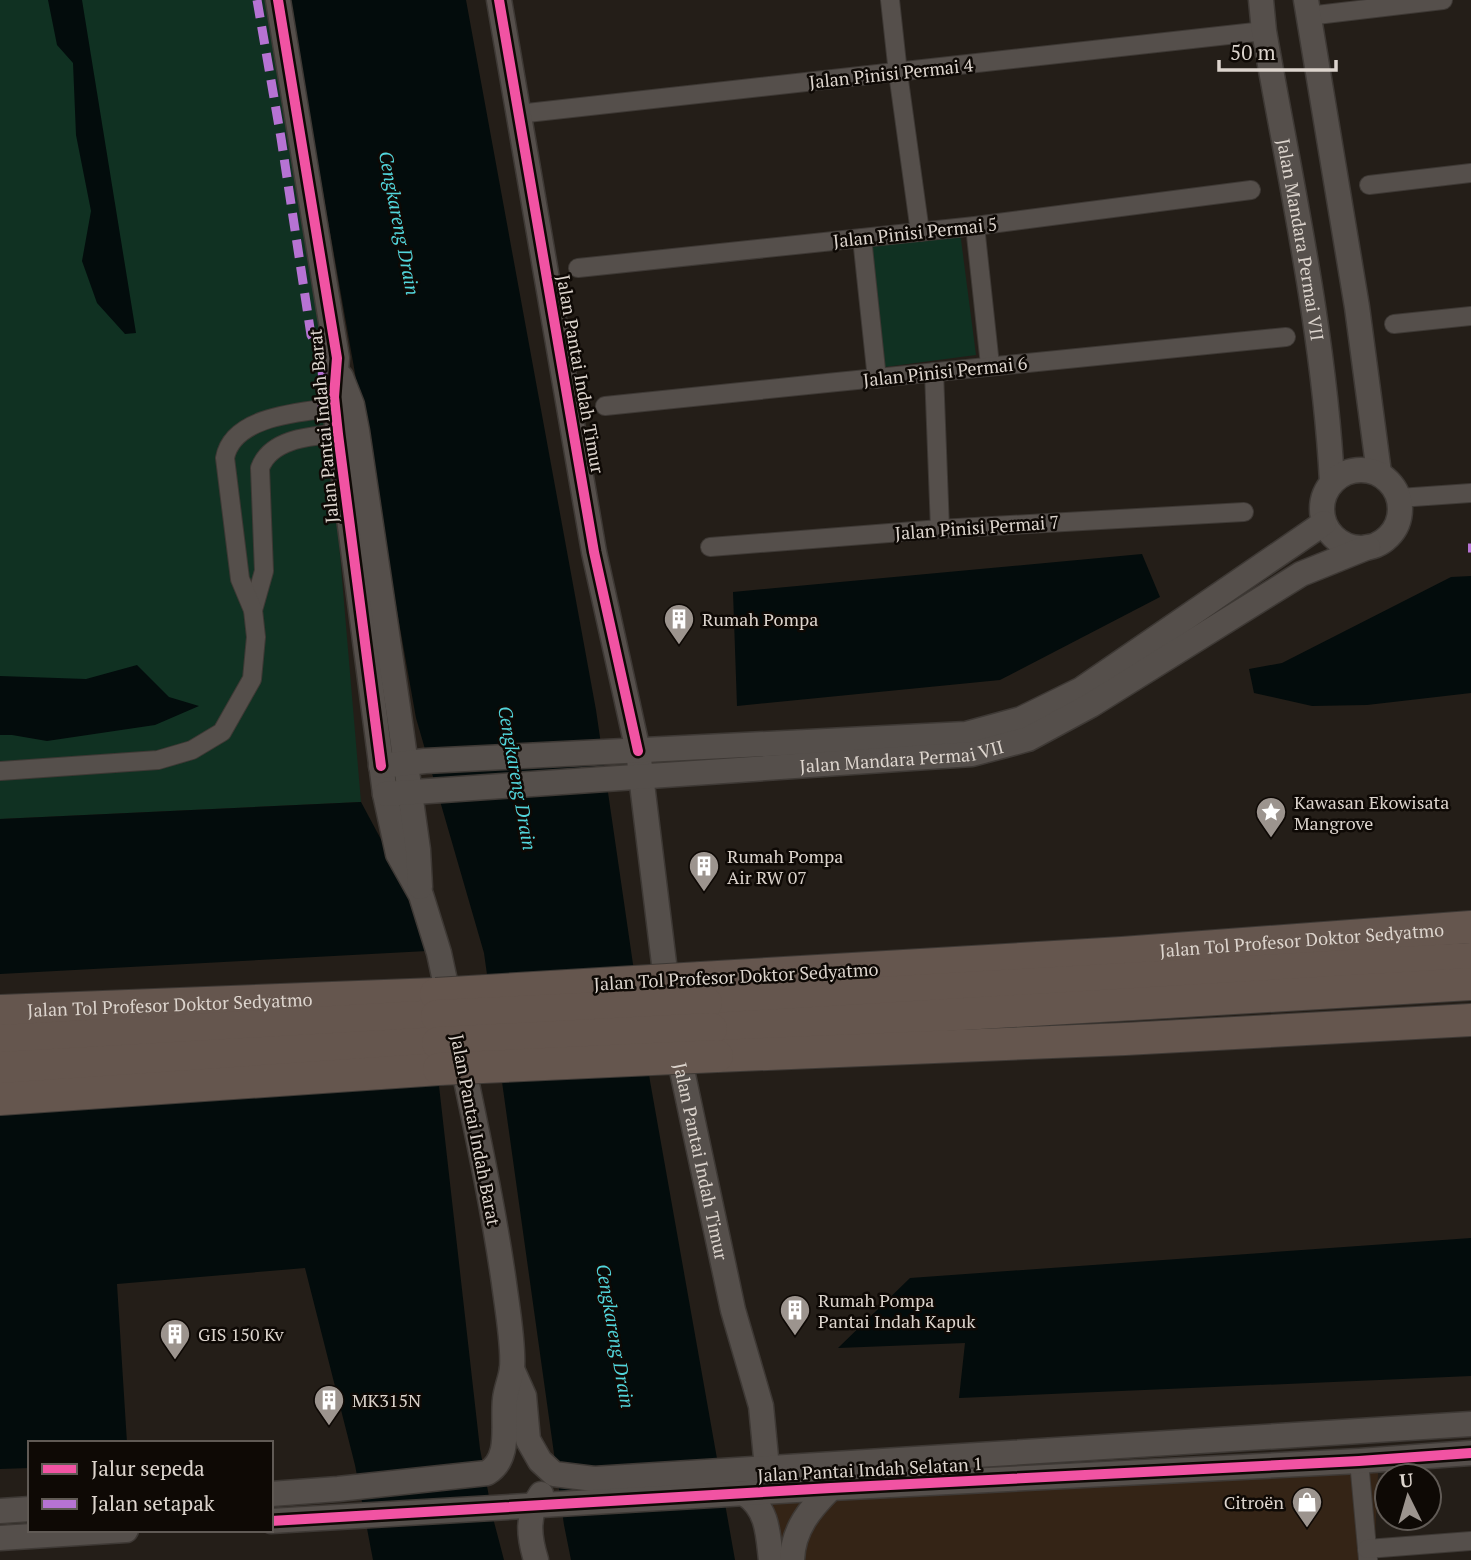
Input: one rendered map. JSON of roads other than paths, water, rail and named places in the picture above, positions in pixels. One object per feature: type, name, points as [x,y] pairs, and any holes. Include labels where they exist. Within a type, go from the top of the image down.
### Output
[{"type":"highway","name":"Jalan Tol Profesor Doktor Sedyatmo","points":[[709,1016],[1122,953],[1471,927]]},
{"type":"highway","name":"Jalan Tol Profesor Doktor Sedyatmo","points":[[0,1068],[438,1030],[709,1016],[1471,959]]},
{"type":"highway","name":"Jalan Tol Profesor Doktor Sedyatmo","points":[[0,1041],[438,1030],[1471,984]]},
{"type":"highway","name":"Jalan Tol Profesor Doktor Sedyatmo","points":[[0,1011],[438,1030]]},
{"type":"highway","name":"Jalan Tol Profesor Doktor Sedyatmo","points":[[709,1016],[1125,1039],[1471,1020]]},
{"type":"highway","name":"Jalan Tol Profesor Doktor Sedyatmo","points":[[0,1099],[438,1030]]},
{"type":"main road","name":"Jalan Pantai Indah Barat","points":[[278,0],[418,850],[421,895],[439,953],[488,1187],[507,1300],[512,1369],[524,1396],[516,1441]]},
{"type":"main road","name":"Jalan Pantai Indah Timur","points":[[499,0],[594,552],[638,751],[662,959],[680,1066],[733,1310],[761,1406],[768,1468]]},
{"type":"main road","name":"Jalan Mandara Permai VII","points":[[1261,0],[1264,31],[1315,322],[1330,434],[1332,482]]},
{"type":"main road","points":[[1307,8],[1357,307],[1378,473]]},
{"type":"main road","points":[[1367,470],[1378,473],[1392,483],[1399,498],[1400,512],[1397,526],[1390,536],[1380,543],[1357,548],[1337,540],[1324,523],[1322,511],[1324,495],[1332,482],[1342,474],[1367,470]]},
{"type":"main road","name":"Jalan Mandara Permai VII","points":[[403,763],[966,734],[1021,719],[1082,689],[1324,523]]},
{"type":"main road","name":"Jalan Mandara Permai VII","points":[[408,791],[972,754],[1028,739],[1091,705],[1301,574],[1368,547]]},
{"type":"main road","name":"Jalan Pantai Indah Timur","points":[[650,853],[657,811],[675,775]]},
{"type":"main road","name":"Jalan Pantai Indah Selatan 1","points":[[550,1492],[735,1482],[768,1468],[1471,1424]]},
{"type":"main road","points":[[273,1494],[487,1473],[496,1468],[501,1457],[516,1441],[540,1461],[550,1492],[533,1549]]},
{"type":"main road","name":"Jalan Pantai Indah Selatan 1","points":[[273,1521],[500,1508],[594,1479],[735,1482],[831,1488],[1471,1453]]},
{"type":"main road","points":[[735,1482],[762,1511],[767,1525],[771,1560]]},
{"type":"main road","points":[[792,1560],[802,1522],[831,1488]]},
{"type":"main road","points":[[500,1508],[533,1549]]},
{"type":"main road","points":[[0,1511],[28,1509]]},
{"type":"main road","points":[[0,1538],[94,1532]]},
{"type":"street","points":[[890,0],[920,232]]},
{"type":"street","points":[[1307,8],[1443,0]]},
{"type":"street","name":"Jalan Pinisi Permai 4","points":[[518,114],[1264,31]]},
{"type":"street","points":[[1369,185],[1471,173]]},
{"type":"street","name":"Jalan Pinisi Permai 5","points":[[578,268],[975,226],[1251,190]]},
{"type":"street","points":[[975,226],[990,365]]},
{"type":"street","points":[[862,238],[877,379]]},
{"type":"street","points":[[1394,324],[1471,316]]},
{"type":"street","name":"Jalan Pinisi Permai 6","points":[[605,406],[1286,337]]},
{"type":"street","points":[[934,372],[940,529]]},
{"type":"street","points":[[0,771],[158,760],[192,750],[222,732],[252,679],[256,637],[253,610],[240,579],[226,450],[241,431],[273,417],[343,407]]},
{"type":"street","points":[[253,610],[264,571],[260,468],[262,462],[279,445],[348,433]]},
{"type":"street","points":[[1399,498],[1471,493]]},
{"type":"street","name":"Jalan Pinisi Permai 7","points":[[710,547],[940,529],[1244,512]]},
{"type":"street","points":[[1359,1461],[1368,1554],[1471,1541]]},
{"type":"water","points":[[48,0],[82,0],[136,333],[125,334],[97,303],[82,261],[91,211],[76,135],[73,63],[57,45]]},
{"type":"water","name":"Cengkareng Drain","points":[[289,0],[466,0],[596,710],[650,1081],[735,1560],[571,1560],[484,953],[416,718]]},
{"type":"water","points":[[1142,554],[1160,597],[1000,680],[737,706],[733,592]]},
{"type":"water","points":[[1471,576],[1471,693],[1367,705],[1312,706],[1254,693],[1249,669],[1282,663],[1451,577]]},
{"type":"water","points":[[137,665],[169,697],[199,706],[155,725],[47,741],[0,735],[0,676],[86,679]]},
{"type":"water","points":[[361,802],[399,873],[427,951],[0,974],[0,819]]},
{"type":"water","points":[[438,1077],[480,1449],[504,1560],[373,1560],[355,1465],[305,1268],[117,1284],[127,1441],[28,1441],[28,1468],[0,1469],[0,1103]]},
{"type":"water","points":[[1471,1238],[1471,1376],[959,1398],[965,1343],[838,1348],[910,1278]]},
{"type":"place","name":"Rumah Pompa","points":[[679,646]]},
{"type":"place","name":"Kawasan Ekowisata Mangrove","points":[[1271,839]]},
{"type":"place","name":"Rumah Pompa Air RW 07","points":[[704,893]]},
{"type":"place","name":"Rumah Pompa Pantai Indah Kapuk","points":[[795,1337]]},
{"type":"place","name":"GIS 150 Kv","points":[[175,1361]]},
{"type":"place","name":"MK315N","points":[[329,1427]]},
{"type":"place","name":"Citroën","points":[[1307,1529]]}]
